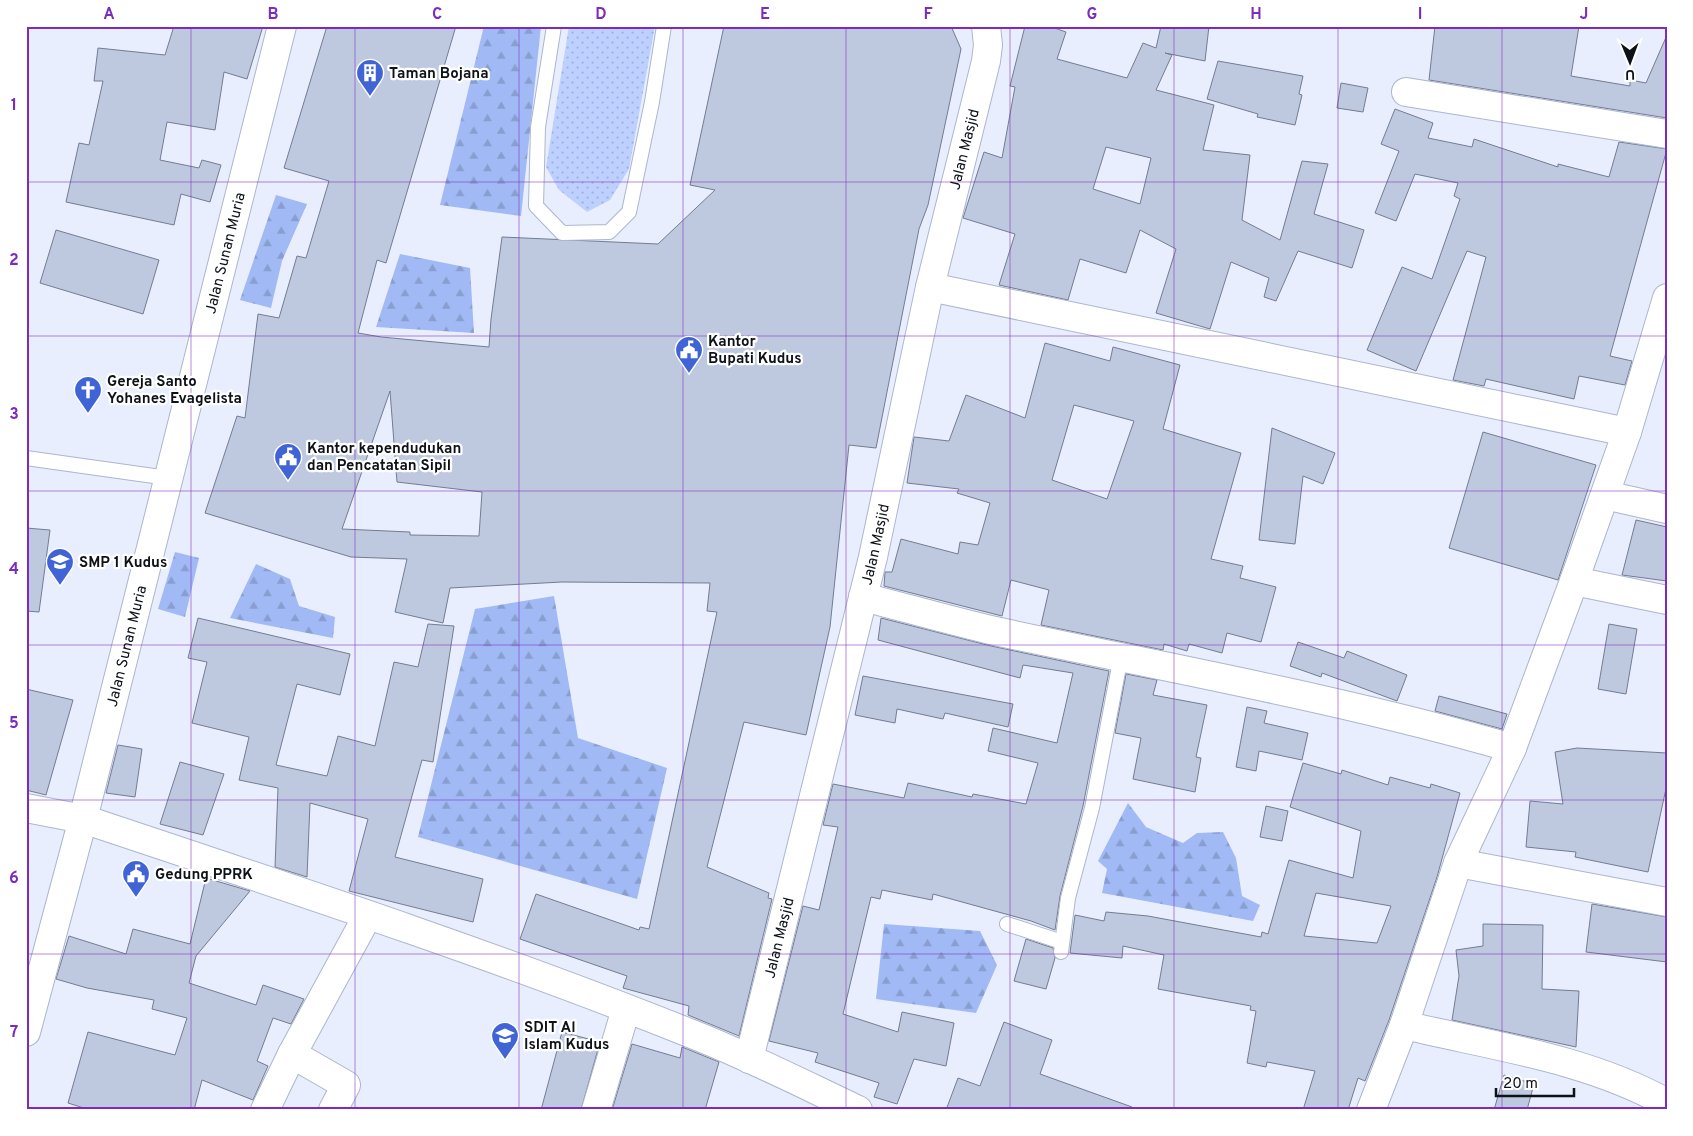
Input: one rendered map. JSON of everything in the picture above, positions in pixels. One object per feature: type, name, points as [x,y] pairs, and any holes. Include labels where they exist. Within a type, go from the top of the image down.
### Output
[{"type":"street","name":"Jalan Sunan Muria","points":[[26,1032],[83,819],[282,26]]},
{"type":"street","name":"Jalan Masjid","points":[[749,1059],[863,597],[930,287],[986,61],[988,45],[986,26]]},
{"type":"street","points":[[1406,92],[1667,134]]},
{"type":"street","points":[[930,287],[1627,432]]},
{"type":"street","points":[[1370,1110],[1404,1025],[1458,863],[1512,748],[1574,581],[1627,432],[1667,298]]},
{"type":"street","points":[[1605,495],[1667,509]]},
{"type":"street","points":[[1574,581],[1667,600]]},
{"type":"street","points":[[863,597],[993,630],[1121,656],[1435,726],[1512,748]]},
{"type":"street","points":[[26,808],[83,819],[368,915],[693,1034],[858,1110]]},
{"type":"street","points":[[1458,863],[1667,902]]},
{"type":"street","points":[[265,1110],[292,1054],[368,915]]},
{"type":"street","points":[[596,1110],[626,1009]]},
{"type":"street","points":[[1404,1025],[1566,1062],[1638,1087],[1667,1103]]},
{"type":"street","points":[[292,1054],[346,1085],[333,1110]]},
{"type":"lane","points":[[554,26],[538,127],[536,206],[562,233],[609,232],[629,212],[652,102],[664,26]]},
{"type":"lane","points":[[26,458],[168,478]]},
{"type":"lane","points":[[1007,924],[1061,947],[1068,898],[1092,808],[1121,656]]},
{"type":"shaded area","points":[[569,26],[655,26],[629,169],[610,200],[587,212],[559,190],[546,167]]},
{"type":"green space","points":[[484,26],[541,26],[521,216],[440,205]]},
{"type":"green space","points":[[276,195],[307,204],[282,261],[271,308],[240,300]]},
{"type":"green space","points":[[400,254],[470,268],[474,333],[376,327]]},
{"type":"green space","points":[[175,552],[199,558],[185,617],[158,609]]},
{"type":"green space","points":[[256,564],[290,579],[299,606],[335,617],[333,638],[230,618]]},
{"type":"green space","points":[[554,596],[578,738],[667,768],[637,899],[418,837],[475,609]]},
{"type":"green space","points":[[1128,803],[1146,827],[1183,843],[1197,833],[1223,832],[1236,858],[1242,896],[1260,905],[1253,921],[1102,893],[1107,869],[1098,861]]},
{"type":"green space","points":[[884,924],[980,931],[997,965],[976,1013],[876,999]]},
{"type":"building","points":[[174,26],[263,26],[247,79],[224,72],[215,130],[167,122],[160,160],[199,168],[202,160],[221,165],[210,202],[181,194],[174,225],[66,202],[79,143],[89,145],[103,81],[94,81],[98,48],[165,55]]},
{"type":"building","points":[[327,26],[456,26],[386,263],[377,260],[358,333],[381,337],[489,347],[502,237],[658,244],[715,190],[690,185],[724,26],[951,26],[961,49],[928,205],[919,229],[876,448],[849,445],[830,627],[806,735],[744,722],[707,867],[769,893],[768,898],[772,899],[739,1036],[688,1015],[689,1006],[623,988],[627,976],[520,939],[536,894],[639,930],[640,927],[649,929],[717,612],[707,611],[710,583],[562,582],[450,588],[443,623],[395,612],[407,559],[351,557],[205,513],[237,416],[245,418],[258,314],[279,318],[297,256],[306,258],[329,181],[284,168]],"holes":[[[390,391],[397,482],[482,492],[479,536],[410,535],[410,532],[342,529]]]},
{"type":"building","points":[[1025,26],[1049,26],[1066,32],[1057,59],[1127,78],[1143,43],[1156,48],[1161,26],[1209,26],[1205,61],[1165,53],[1172,55],[1156,90],[1214,105],[1203,150],[1250,155],[1242,220],[1280,240],[1302,161],[1328,164],[1314,214],[1364,230],[1352,268],[1298,251],[1276,301],[1264,297],[1269,278],[1231,262],[1210,329],[1156,313],[1176,249],[1140,230],[1126,273],[1080,259],[1068,300],[999,285],[1015,234],[963,218],[984,152],[1002,158],[1015,87],[1010,86]],"holes":[[[1106,147],[1151,158],[1140,204],[1093,189]]]},
{"type":"building","points":[[1435,26],[1579,26],[1571,76],[1630,86],[1630,80],[1646,83],[1667,35],[1667,118],[1429,80]]},
{"type":"building","points":[[1218,61],[1303,76],[1299,94],[1302,95],[1295,125],[1257,117],[1258,114],[1207,99]]},
{"type":"building","points":[[1341,83],[1368,88],[1363,112],[1337,108]]},
{"type":"building","points":[[1395,109],[1433,123],[1428,138],[1472,147],[1474,139],[1558,167],[1558,164],[1609,177],[1619,142],[1667,149],[1610,356],[1632,361],[1625,385],[1579,376],[1574,399],[1486,379],[1484,386],[1453,380],[1486,257],[1467,251],[1416,371],[1367,350],[1402,267],[1432,279],[1460,199],[1454,196],[1458,183],[1415,174],[1396,221],[1375,213],[1399,151],[1381,144]]},
{"type":"building","points":[[56,230],[159,260],[143,314],[40,283]]},
{"type":"building","points":[[1045,343],[1110,361],[1113,347],[1180,365],[1163,429],[1241,453],[1211,559],[1243,566],[1240,578],[1276,587],[1261,642],[1227,633],[1222,653],[1189,644],[1187,651],[1164,644],[1163,650],[1041,625],[1049,590],[1011,580],[1002,616],[884,586],[885,572],[892,572],[901,539],[958,554],[960,542],[978,545],[990,503],[957,493],[959,489],[907,483],[914,437],[949,441],[966,395],[1025,418]],"holes":[[[1074,405],[1134,421],[1107,499],[1052,480]]]},
{"type":"building","points":[[1272,428],[1335,453],[1323,484],[1303,476],[1295,544],[1259,540]]},
{"type":"building","points":[[1483,432],[1596,465],[1558,580],[1449,548]]},
{"type":"building","points":[[1636,520],[1667,527],[1667,581],[1622,575]]},
{"type":"building","points":[[26,528],[50,530],[39,612],[26,611]]},
{"type":"building","points":[[198,618],[350,654],[340,695],[297,684],[276,765],[327,776],[338,736],[375,746],[394,662],[418,667],[428,624],[454,626],[433,762],[422,760],[395,857],[483,879],[473,922],[349,891],[368,819],[310,803],[307,877],[275,867],[278,788],[239,780],[249,737],[192,723],[207,662],[188,658]]},
{"type":"building","points":[[881,618],[991,646],[1109,671],[1083,806],[1060,896],[1055,930],[1031,921],[933,894],[932,900],[882,890],[880,899],[871,897],[843,1014],[898,1032],[902,1012],[954,1023],[946,1066],[914,1059],[897,1104],[874,1097],[879,1083],[815,1062],[818,1053],[769,1041],[803,906],[819,910],[838,827],[823,825],[833,784],[904,798],[908,783],[972,797],[973,794],[1026,804],[1038,763],[988,751],[993,728],[1057,743],[1073,673],[1023,665],[1020,678],[878,640]]},
{"type":"building","points":[[1609,624],[1637,629],[1626,694],[1598,689]]},
{"type":"building","points":[[1298,642],[1344,658],[1347,651],[1407,675],[1397,701],[1322,673],[1321,677],[1290,666]]},
{"type":"building","points":[[1126,674],[1157,680],[1153,695],[1207,705],[1196,757],[1201,758],[1195,792],[1133,779],[1141,738],[1115,733]]},
{"type":"building","points":[[863,676],[1013,704],[1008,727],[945,713],[943,719],[897,709],[895,723],[855,715]]},
{"type":"building","points":[[26,689],[73,700],[46,795],[26,790]]},
{"type":"building","points":[[1439,696],[1507,714],[1502,729],[1435,711]]},
{"type":"building","points":[[1247,707],[1267,711],[1264,723],[1308,733],[1302,760],[1259,751],[1256,771],[1236,767]]},
{"type":"building","points":[[118,745],[142,749],[135,797],[106,793]]},
{"type":"building","points":[[1577,748],[1667,753],[1667,784],[1648,872],[1575,857],[1576,852],[1526,847],[1530,801],[1563,804],[1555,752]]},
{"type":"building","points":[[180,762],[224,774],[203,835],[160,824]]},
{"type":"building","points":[[1303,763],[1341,774],[1342,770],[1388,785],[1390,777],[1430,788],[1431,784],[1460,793],[1437,877],[1389,1020],[1365,1081],[1358,1078],[1348,1110],[1303,1110],[1315,1071],[1267,1062],[1266,1067],[1247,1063],[1256,1011],[1250,1010],[1251,1006],[1158,989],[1164,955],[1123,946],[1122,958],[1070,953],[1075,915],[1104,921],[1106,912],[1148,916],[1261,937],[1262,932],[1268,934],[1289,860],[1353,878],[1361,831],[1290,807]],"holes":[[[1316,893],[1391,906],[1377,943],[1304,936]]]},
{"type":"building","points":[[1266,806],[1288,811],[1282,841],[1260,837]]},
{"type":"building","points":[[206,878],[250,891],[196,956],[189,983],[256,1005],[263,985],[304,999],[291,1024],[273,1018],[257,1061],[268,1066],[253,1100],[202,1080],[194,1110],[90,1110],[68,1103],[88,1032],[175,1055],[187,1018],[152,1009],[154,1000],[87,988],[56,979],[69,936],[126,954],[133,929],[190,944]]},
{"type":"building","points":[[1592,904],[1667,917],[1667,962],[1586,952]]},
{"type":"building","points":[[1483,924],[1543,925],[1542,989],[1579,991],[1576,1047],[1452,1020],[1459,976],[1456,950],[1483,946]]},
{"type":"building","points":[[1026,939],[1053,948],[1055,958],[1046,989],[1014,981]]},
{"type":"building","points":[[1004,1022],[1052,1040],[1040,1074],[1132,1107],[1132,1110],[946,1110],[958,1078],[980,1086]]},
{"type":"building","points":[[562,1032],[600,1042],[581,1110],[541,1110]]},
{"type":"building","points":[[632,1044],[680,1058],[682,1047],[719,1062],[705,1110],[612,1110]]},
{"type":"building","points":[[1504,1075],[1534,1084],[1527,1110],[1494,1110]]},
{"type":"place","name":"Taman Bojana","points":[[370,97]]},
{"type":"place","name":"Kantor Bupati Kudus","points":[[689,374]]},
{"type":"place","name":"Gereja Santo Yohanes Evagelista","points":[[88,414]]},
{"type":"place","name":"Kantor kependudukan dan Pencatatan Sipil","points":[[288,481]]},
{"type":"place","name":"SMP 1 Kudus","points":[[60,586]]},
{"type":"place","name":"Gedung PPRK","points":[[136,898]]},
{"type":"place","name":"SDIT Al Islam Kudus","points":[[505,1060]]}]
